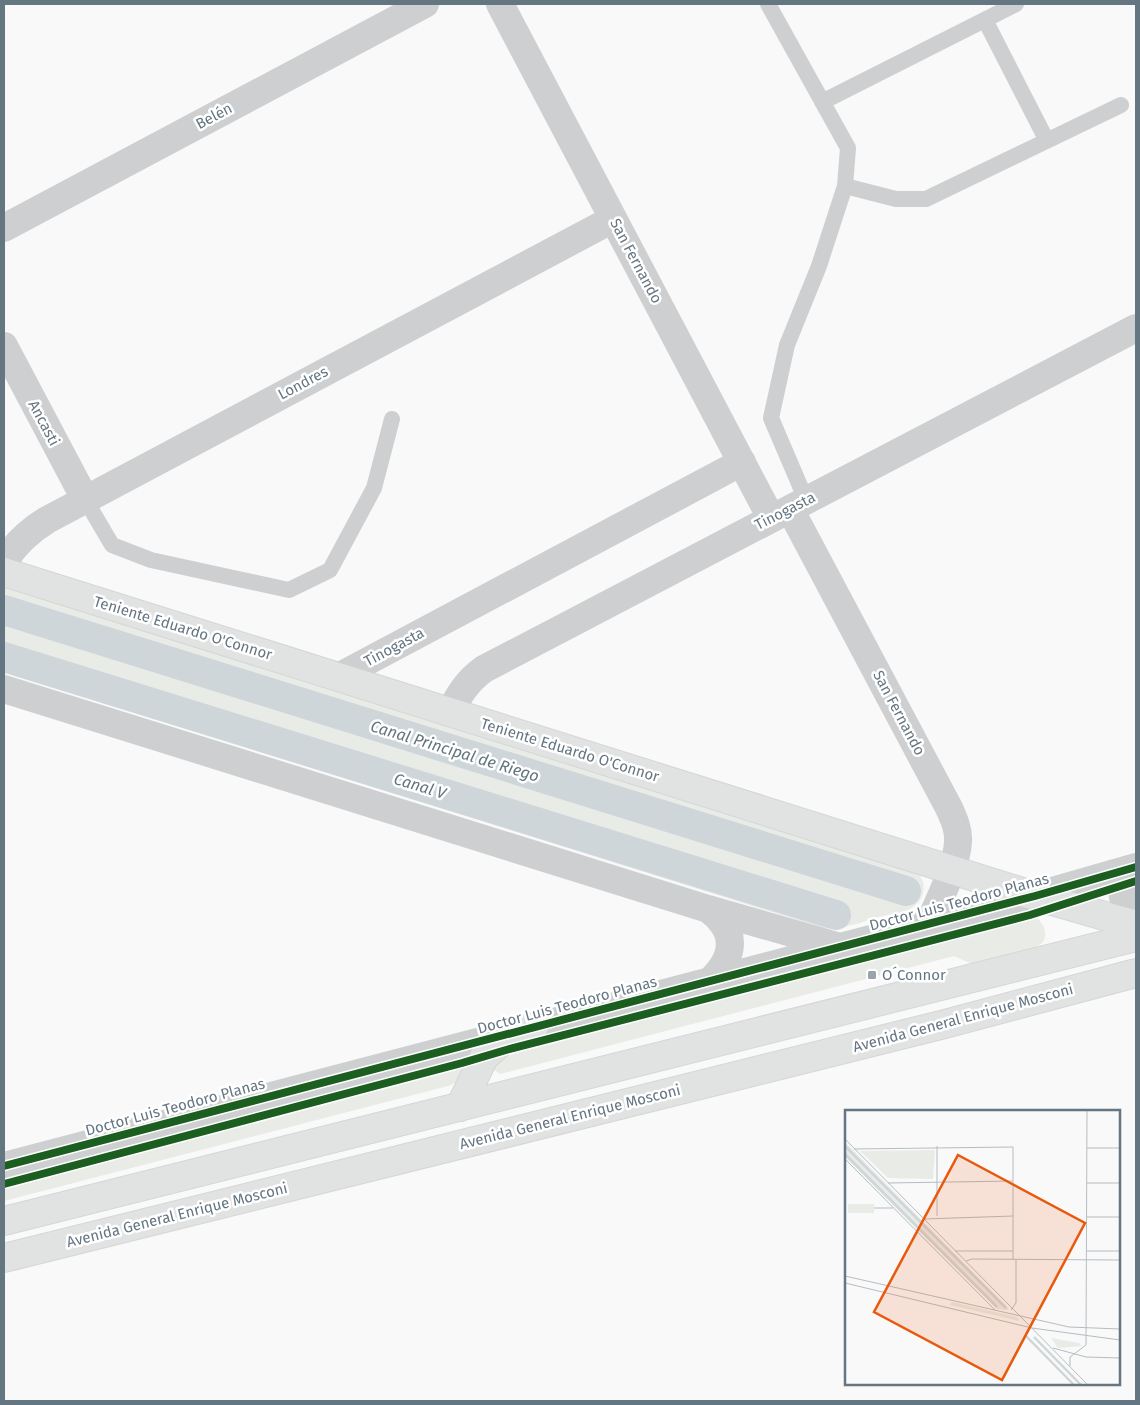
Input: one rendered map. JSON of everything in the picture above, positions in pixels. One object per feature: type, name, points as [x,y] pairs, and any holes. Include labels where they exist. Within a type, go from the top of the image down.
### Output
[{"type":"main road","name":"Teniente Eduardo O'Connor","points":[[4,572],[951,870],[1136,925]]},
{"type":"main road","points":[[4,1221],[1136,937]]},
{"type":"main road","name":"Avenida General Enrique Mosconi","points":[[4,1258],[941,1025],[1136,973]]},
{"type":"main road","points":[[460,1107],[484,1057],[501,1042],[534,1028]]},
{"type":"street","name":"Belén","points":[[4,228],[425,4]]},
{"type":"street","name":"San Fernando","points":[[500,4],[742,462],[789,509],[949,808],[957,830],[958,842],[951,870],[929,924]]},
{"type":"street","name":"Londres","points":[[4,562],[21,539],[47,520],[613,218]]},
{"type":"street","name":"Tinogasta","points":[[450,712],[466,685],[484,669],[1136,328]]},
{"type":"street","name":"Ancasti","points":[[4,346],[85,499]]},
{"type":"street","name":"Tinogasta","points":[[338,677],[742,462]]},
{"type":"street","points":[[4,689],[708,909],[840,947]]},
{"type":"street","name":"Doctor Luis Teodoro Planas","points":[[4,1166],[710,982],[1035,896],[1136,867]]},
{"type":"street","points":[[1136,872],[1126,881],[1122,889],[1126,905],[1136,916]]},
{"type":"street","points":[[708,909],[725,926],[729,944],[729,954],[725,963],[710,982]]},
{"type":"lane","points":[[768,4],[848,148],[845,186],[819,266],[787,345],[771,418],[789,509]]},
{"type":"lane","points":[[822,102],[1016,4]]},
{"type":"lane","points":[[985,20],[1047,141]]},
{"type":"lane","points":[[845,186],[896,200],[926,199],[1121,105]]},
{"type":"lane","points":[[85,499],[112,545],[151,560],[289,590],[330,570],[374,488],[392,419]]},
{"type":"shaded area","points":[[4,586],[908,868],[917,873],[923,882],[922,896],[917,904],[903,912],[847,926],[819,927],[4,671]]},
{"type":"shaded area","points":[[1014,914],[1030,915],[1037,918],[1043,926],[1045,933],[1043,942],[1031,949],[972,964],[954,956],[500,1074],[493,1069],[494,1063],[514,1046]]},
{"type":"shaded area","points":[[457,1061],[462,1063],[461,1074],[458,1080],[448,1086],[4,1201],[4,1178]]},
{"type":"waterway","name":"Canal Principal de Riego","points":[[4,610],[906,891]]},
{"type":"waterway","name":"Canal V","points":[[4,657],[836,915]]},
{"type":"cycle path","points":[[4,1166],[1035,896],[1136,867]]},
{"type":"cycle path","points":[[4,1184],[506,1050],[1030,915],[1136,881]]},
{"type":"place","name":"O´Connor","points":[[872,975]]}]
